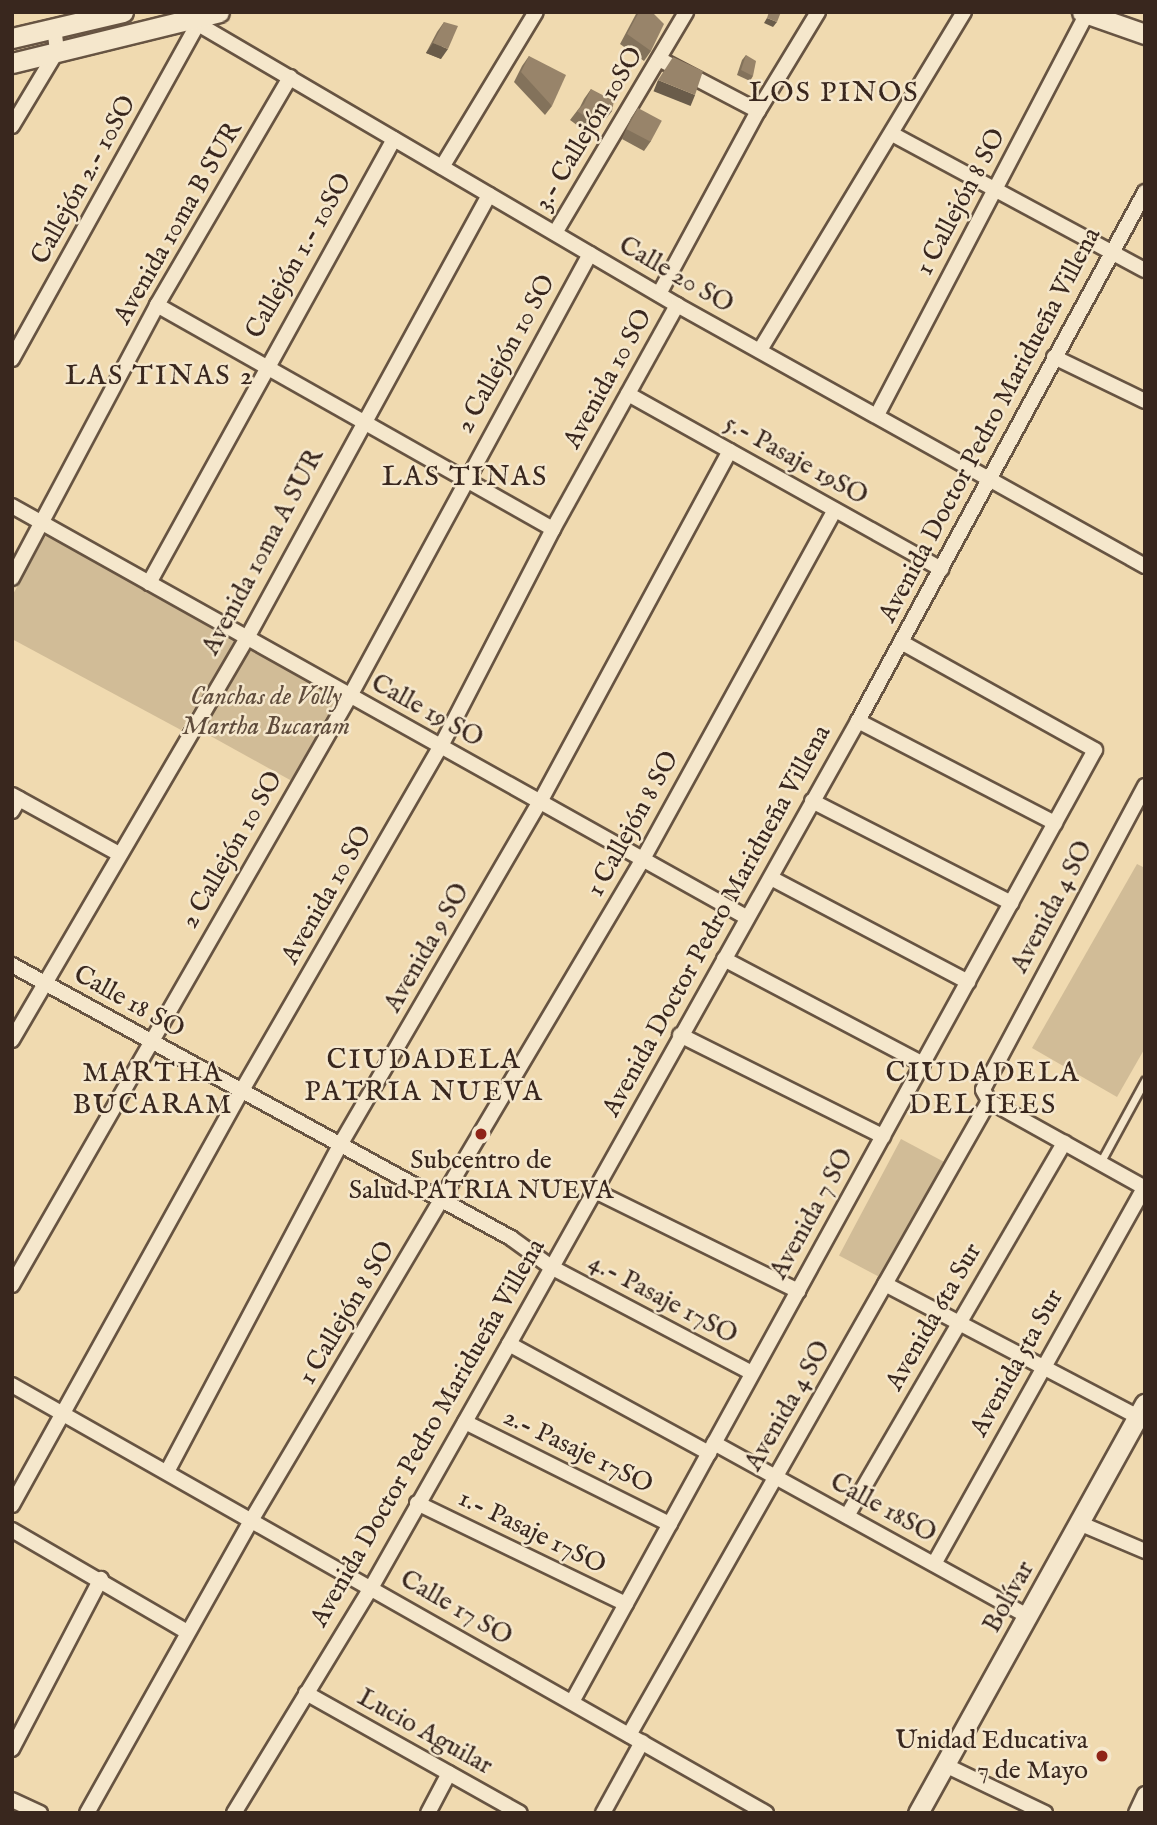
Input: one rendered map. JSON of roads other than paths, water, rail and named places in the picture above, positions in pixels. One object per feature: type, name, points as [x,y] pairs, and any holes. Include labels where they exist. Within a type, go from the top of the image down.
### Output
[{"type":"street","points":[[12,38],[123,12]]},
{"type":"street","points":[[12,63],[219,12]]},
{"type":"street","points":[[442,167],[536,12]]},
{"type":"street","name":"3.- Callejón 10SO","points":[[555,233],[686,12]]},
{"type":"street","points":[[659,295],[758,111],[818,12]]},
{"type":"street","points":[[761,350],[964,12]]},
{"type":"street","points":[[1086,13],[1145,34]]},
{"type":"street","name":"1 Callejón 8 SO","points":[[877,415],[1086,13]]},
{"type":"street","name":"Calle 20 SO","points":[[195,18],[659,295],[1145,566]]},
{"type":"street","name":"Callejón 2.- 10SO","points":[[12,359],[195,18]]},
{"type":"street","points":[[12,126],[57,51],[54,28]]},
{"type":"street","points":[[659,58],[758,111]]},
{"type":"street","name":"Avenida 10ma B SUR","points":[[12,578],[44,525],[157,305],[290,77]]},
{"type":"street","points":[[892,134],[1145,270]]},
{"type":"street","name":"Callejón 1.- 10SO","points":[[149,583],[265,366],[394,139]]},
{"type":"street","name":"Avenida Doctor Pedro Maridueña Villena","points":[[234,1813],[371,1588],[746,917],[771,878],[941,569],[1109,252],[1145,192]]},
{"type":"street","name":"Avenida 10ma A SUR","points":[[12,1040],[117,853],[247,638],[362,420],[489,195]]},
{"type":"street","name":"2 Callejón 10 SO","points":[[12,1285],[149,1041],[350,696],[465,478],[590,254]]},
{"type":"street","points":[[157,305],[553,529]]},
{"type":"street","name":"Avenida 10 SO","points":[[12,1505],[242,1091],[441,746],[553,529],[677,305]]},
{"type":"street","points":[[1054,357],[1145,401]]},
{"type":"street","name":"5.- Pasaje 19SO","points":[[628,394],[941,569]]},
{"type":"street","name":"Avenida 9 SO","points":[[168,1470],[340,1145],[540,802],[730,451]]},
{"type":"street","name":"Calle 19 SO","points":[[12,506],[746,917]]},
{"type":"street","name":"1 Callejón 8 SO","points":[[87,1813],[252,1519],[443,1201],[643,859],[835,510]]},
{"type":"street","name":"Avenida 7 SO","points":[[572,1702],[1095,750],[901,642]]},
{"type":"street","points":[[858,721],[1055,823]]},
{"type":"street","name":"Avenida 4 SO","points":[[603,1813],[635,1738],[776,1477],[886,1284],[1145,786]]},
{"type":"street","points":[[812,801],[1011,903]]},
{"type":"street","points":[[15,802],[117,853]]},
{"type":"street","points":[[771,878],[968,982]]},
{"type":"street","points":[[724,959],[923,1064]]},
{"type":"street","name":"Calle 18 SO","points":[[12,965],[511,1238],[551,1267]]},
{"type":"street","points":[[680,1035],[883,1136]]},
{"type":"street","points":[[986,1096],[1144,1188]]},
{"type":"street","name":"Avenida 6ta Sur","points":[[847,1516],[1064,1143]]},
{"type":"street","name":"Avenida 5ta Sur","points":[[934,1564],[1144,1188]]},
{"type":"street","points":[[593,1190],[798,1291]]},
{"type":"street","name":"4.- Pasaje 17SO","points":[[551,1267],[752,1373]]},
{"type":"street","points":[[886,1284],[1042,1367],[1141,1411]]},
{"type":"street","name":"Calle 18SO","points":[[509,1344],[711,1448],[776,1477],[1029,1616]]},
{"type":"street","name":"Calle 17 SO","points":[[12,1385],[168,1470],[766,1813]]},
{"type":"street","name":"Bolívar","points":[[918,1813],[1141,1411]]},
{"type":"street","name":"2.- Pasaje 17SO","points":[[465,1422],[670,1524]]},
{"type":"street","name":"1.- Pasaje 17SO","points":[[418,1503],[626,1604]]},
{"type":"street","points":[[1079,1523],[1145,1551]]},
{"type":"street","points":[[12,1531],[101,1579],[187,1632]]},
{"type":"street","points":[[12,1749],[101,1579]]},
{"type":"street","name":"Lucio Aguilar","points":[[306,1693],[520,1813]]},
{"type":"street","points":[[945,1765],[1045,1813]]},
{"type":"street","points":[[428,1813],[449,1773]]},
{"type":"street","points":[[1136,1813],[1145,1794]]},
{"type":"street","points":[[12,1800],[40,1813]]},
{"type":"lane","points":[[1100,1163],[1145,1080]]},
{"type":"place","name":"Subcentro de Salud PATRIA NUEVA","points":[[481,1134]]},
{"type":"place","name":"Unidad Educativa 7 de Mayo","points":[[1102,1756]]},
{"type":"district","name":"LOS PINOS","points":[[834,94]]},
{"type":"district","name":"LAS TINAS 2","points":[[160,377]]},
{"type":"district","name":"LAS TINAS","points":[[465,478]]},
{"type":"district","name":"CIUDADELA PATRIA NUEVA","points":[[424,1077]]},
{"type":"district","name":"MARTHA BUCARAM","points":[[153,1090]]},
{"type":"district","name":"CIUDADELA DEL IEES","points":[[983,1090]]},
{"type":"park label","name":"Canchas de Volly Martha Bucaram","points":[[266,712]]}]
